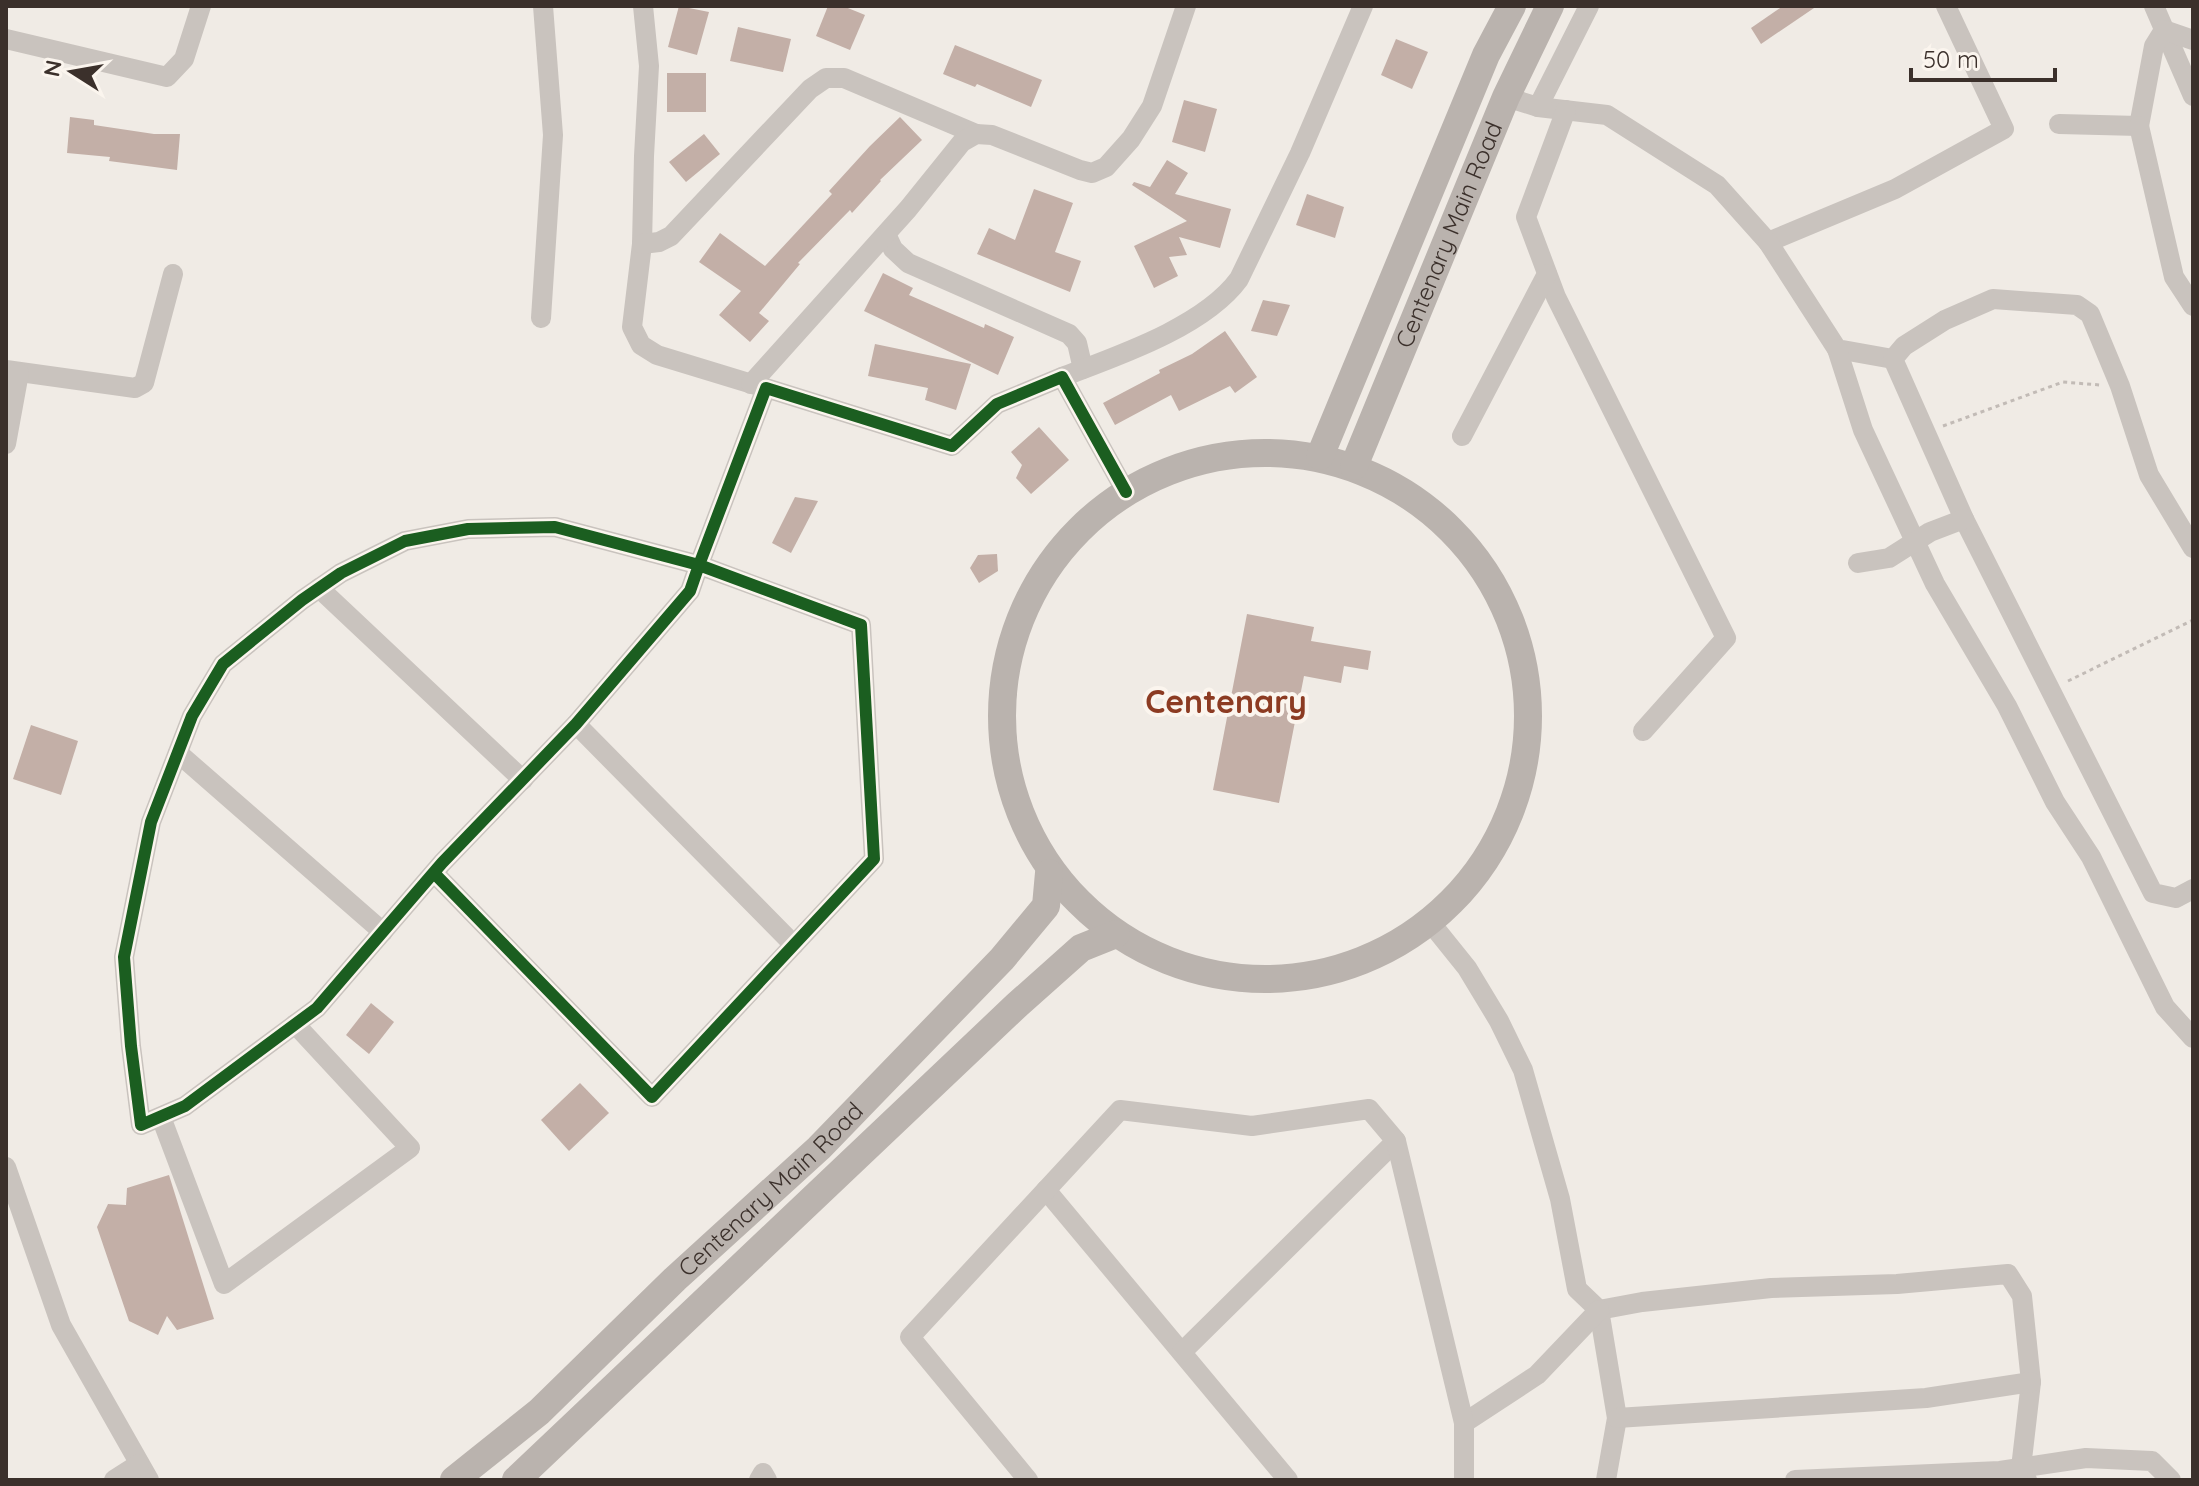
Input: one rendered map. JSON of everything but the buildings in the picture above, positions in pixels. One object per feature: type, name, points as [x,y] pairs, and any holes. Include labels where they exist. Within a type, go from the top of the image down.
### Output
[{"type":"street","points":[[6,39],[167,77],[184,59],[201,6]]},
{"type":"street","points":[[541,318],[553,135],[543,6]]},
{"type":"street","points":[[643,6],[649,66],[642,244],[632,327],[641,345],[657,355],[952,446],[997,404],[1141,347],[1215,305],[1229,293],[1239,279],[1300,153],[1363,6]]},
{"type":"street","points":[[642,244],[659,242],[671,236],[810,89],[826,78],[844,78],[976,134],[992,135],[1080,170],[1092,173],[1106,167],[1131,139],[1152,106],[1186,6]]},
{"type":"street","name":"Centenary Main Road","points":[[1320,456],[1486,55],[1512,6]]},
{"type":"street","name":"Centenary Main Road","points":[[1354,466],[1506,97],[1550,6]]},
{"type":"street","points":[[1538,107],[1589,6]]},
{"type":"street","points":[[1768,242],[1895,189],[2004,129],[1946,6]]},
{"type":"street","points":[[2154,6],[2193,96]]},
{"type":"street","points":[[2164,30],[2193,40]]},
{"type":"street","points":[[2164,30],[2154,46],[2139,126],[2174,277],[2193,306]]},
{"type":"street","points":[[1506,97],[1538,107],[1607,115],[1717,185],[1768,242],[1837,349],[1863,430],[1935,584],[2007,706],[2055,802],[2091,857],[2165,1007],[2193,1038]]},
{"type":"street","points":[[1566,110],[1526,217],[1556,297],[1726,638],[1643,731]]},
{"type":"street","points":[[2059,124],[2139,126]]},
{"type":"street","points":[[434,873],[652,1097],[874,859],[861,625],[699,565],[555,527],[468,529],[405,541],[341,573],[319,588],[223,664],[192,716],[151,822],[124,957],[141,1125],[185,1106],[317,1008],[434,873],[576,724],[690,591],[699,565],[759,386],[962,142],[976,134]]},
{"type":"street","points":[[886,234],[893,249],[908,263],[1069,334],[1077,343],[1083,369]]},
{"type":"street","points":[[6,444],[12,372],[122,387],[135,388],[144,383],[173,274]]},
{"type":"street","points":[[1462,436],[1547,274]]},
{"type":"street","points":[[1893,359],[1904,346],[1945,320],[1993,299],[2077,305],[2090,314],[2120,386],[2149,475],[2193,548]]},
{"type":"street","points":[[1837,349],[1893,359]]},
{"type":"street","points":[[1893,359],[1964,519],[2153,893],[2176,898],[2193,889]]},
{"type":"street","points":[[1062,377],[1126,492]]},
{"type":"street","points":[[1253,451],[1320,456],[1354,466],[1409,494],[1457,533],[1494,584],[1518,641],[1528,702],[1524,764],[1505,824],[1473,877],[1430,922],[1377,955],[1319,975],[1257,980],[1196,971],[1116,934],[1049,873],[1012,786],[1002,719],[1010,652],[1035,589],[1074,534],[1126,492],[1187,463],[1253,451]]},
{"type":"street","points":[[1858,563],[1889,558],[1930,532],[1964,519]]},
{"type":"street","points":[[319,588],[523,780]]},
{"type":"street","points":[[576,724],[794,945]]},
{"type":"street","points":[[178,753],[383,932]]},
{"type":"street","name":"Centenary Main Road","points":[[454,1480],[539,1412],[675,1279],[819,1148],[1002,959],[1046,906],[1049,873]]},
{"type":"street","points":[[1430,922],[1467,968],[1499,1021],[1523,1070],[1560,1199],[1577,1289],[1599,1310],[1617,1418],[1606,1480]]},
{"type":"street","name":"Centenary Main Road","points":[[516,1480],[1017,1005],[1081,948],[1116,934]]},
{"type":"street","points":[[161,1117],[224,1284],[410,1148],[295,1024]]},
{"type":"street","points":[[1028,1480],[910,1337],[1120,1110],[1252,1126],[1369,1109],[1396,1141],[1464,1423],[1464,1480]]},
{"type":"street","points":[[1182,1352],[1396,1141]]},
{"type":"street","points":[[6,1167],[61,1325],[144,1472],[114,1480]]},
{"type":"street","points":[[1046,1190],[1288,1480]]},
{"type":"street","points":[[1464,1423],[1537,1375],[1599,1310],[1642,1302],[1771,1288],[1897,1284],[2008,1274],[2022,1296],[2031,1382],[2024,1474]]},
{"type":"street","points":[[1617,1418],[1926,1398],[2031,1382]]},
{"type":"street","points":[[1795,1480],[2024,1474],[2086,1458],[2152,1461],[2171,1480]]},
{"type":"street","points":[[759,1480],[763,1473],[767,1480]]},
{"type":"path","points":[[1924,433],[2063,382],[2120,386]]},
{"type":"path","points":[[2050,689],[2193,620]]},
{"type":"cycle path","points":[[434,873],[652,1097],[874,859],[861,625],[699,565],[555,527],[468,529],[405,541],[341,573],[302,600],[223,664],[192,716],[151,822],[124,957],[141,1125],[185,1106],[317,1008],[442,863],[576,724],[690,591],[699,565],[766,388],[952,446],[997,404],[1062,377],[1126,492]]},
{"type":"district","name":"Centenary","points":[[1226,702]]}]
